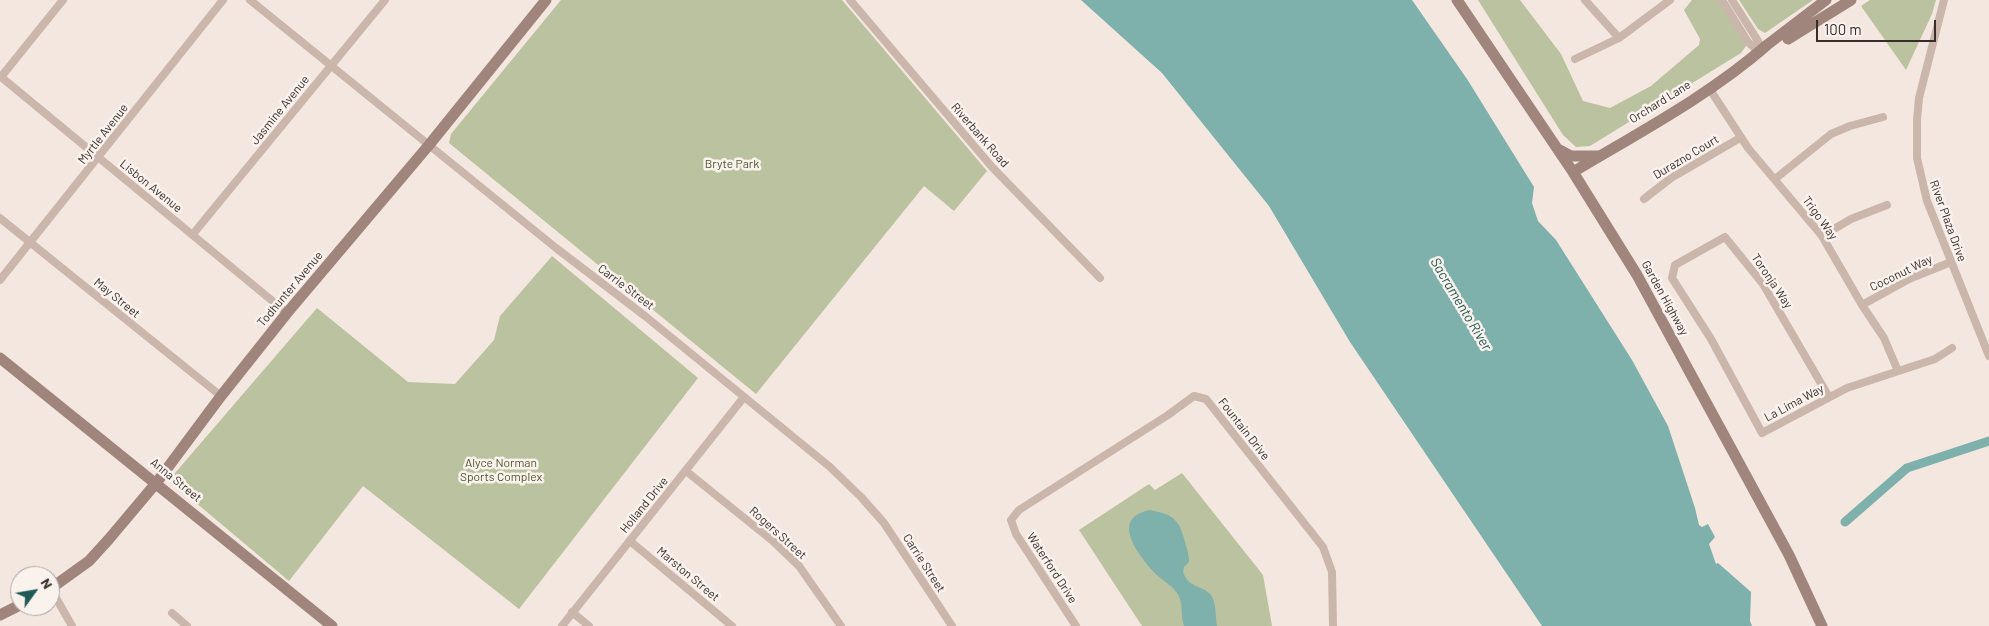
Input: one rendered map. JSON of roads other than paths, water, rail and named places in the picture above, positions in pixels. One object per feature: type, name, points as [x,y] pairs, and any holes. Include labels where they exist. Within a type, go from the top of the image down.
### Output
[{"type":"street","points":[[1,76],[63,0]]},
{"type":"street","name":"Myrtle Avenue","points":[[0,280],[223,0]]},
{"type":"street","name":"Carrie Street","points":[[250,0],[830,467],[873,510],[894,538],[952,626]]},
{"type":"street","name":"Jasmine Avenue","points":[[193,234],[385,0]]},
{"type":"street","name":"Todhunter Avenue","points":[[60,582],[89,561],[156,482],[287,313],[429,145],[546,0]]},
{"type":"street","name":"Riverbank Road","points":[[850,0],[992,168],[1100,278]]},
{"type":"street","name":"Garden Highway","points":[[1457,0],[1573,172],[1637,275],[1789,555],[1822,626]]},
{"type":"street","points":[[1585,0],[1619,38]]},
{"type":"street","points":[[1575,59],[1619,38],[1670,0]]},
{"type":"street","points":[[1722,0],[1748,42],[1760,53]]},
{"type":"street","points":[[1732,0],[1758,41],[1760,53]]},
{"type":"street","name":"Orchard Lane","points":[[1573,172],[1709,88],[1760,53],[1767,45],[1826,0]]},
{"type":"street","name":"Orchard Lane","points":[[1760,53],[1770,50],[1851,0]]},
{"type":"street","name":"River Plaza Drive","points":[[1944,0],[1919,98],[1916,143],[1921,180],[1927,201],[1989,356]]},
{"type":"street","name":"Lisbon Avenue","points":[[1,76],[98,159],[193,234],[287,313]]},
{"type":"street","name":"Trigo Way","points":[[1709,88],[1740,138],[1822,236],[1862,305],[1884,338],[1898,371]]},
{"type":"street","points":[[1775,179],[1831,134],[1850,126],[1883,117]]},
{"type":"street","name":"Durazno Court","points":[[1644,198],[1671,178],[1740,138]]},
{"type":"street","points":[[1555,147],[1571,156],[1602,155]]},
{"type":"street","points":[[1822,236],[1851,219],[1887,206]]},
{"type":"street","name":"May Street","points":[[0,218],[221,396]]},
{"type":"street","name":"Toronja Way","points":[[1672,273],[1675,265],[1725,237],[1763,284],[1829,397]]},
{"type":"street","name":"Coconut Way","points":[[1862,305],[1909,279],[1951,262]]},
{"type":"street","name":"La Lima Way","points":[[1672,273],[1672,278],[1711,339],[1762,433],[1847,388],[1935,359],[1952,348]]},
{"type":"street","name":"Anna Street","points":[[0,358],[332,626]]},
{"type":"street","name":"Fountain Drive","points":[[1011,520],[1018,510],[1168,415],[1194,396],[1206,399],[1323,547],[1332,572],[1333,626]]},
{"type":"street","name":"Holland Drive","points":[[562,626],[744,397]]},
{"type":"street","name":"Rogers Street","points":[[686,471],[774,542],[799,566],[841,626]]},
{"type":"street","name":"Waterford Drive","points":[[1011,520],[1016,534],[1076,626]]},
{"type":"street","name":"Marston Street","points":[[630,541],[732,626]]},
{"type":"street","points":[[60,606],[72,626]]},
{"type":"street","points":[[572,612],[589,626]]},
{"type":"street","points":[[172,613],[187,626]]},
{"type":"water","name":"Sacramento River","points":[[1081,0],[1412,0],[1467,79],[1534,187],[1532,203],[1538,221],[1556,240],[1632,360],[1668,426],[1699,525],[1702,527],[1708,524],[1715,537],[1709,544],[1716,564],[1718,563],[1751,592],[1750,621],[1752,626],[1542,626],[1350,342],[1269,206],[1162,73]]},
{"type":"water","points":[[1150,510],[1170,516],[1180,528],[1189,559],[1183,572],[1192,584],[1207,591],[1212,597],[1215,605],[1217,626],[1184,626],[1177,593],[1145,562],[1134,545],[1129,527],[1132,520],[1138,514]]},
{"type":"waterway","points":[[1845,522],[1907,468],[1989,441]]},
{"type":"park label","name":"Bryte Park","points":[[732,164]]},
{"type":"park label","name":"Alyce Norman Sports Complex","points":[[501,470]]}]
